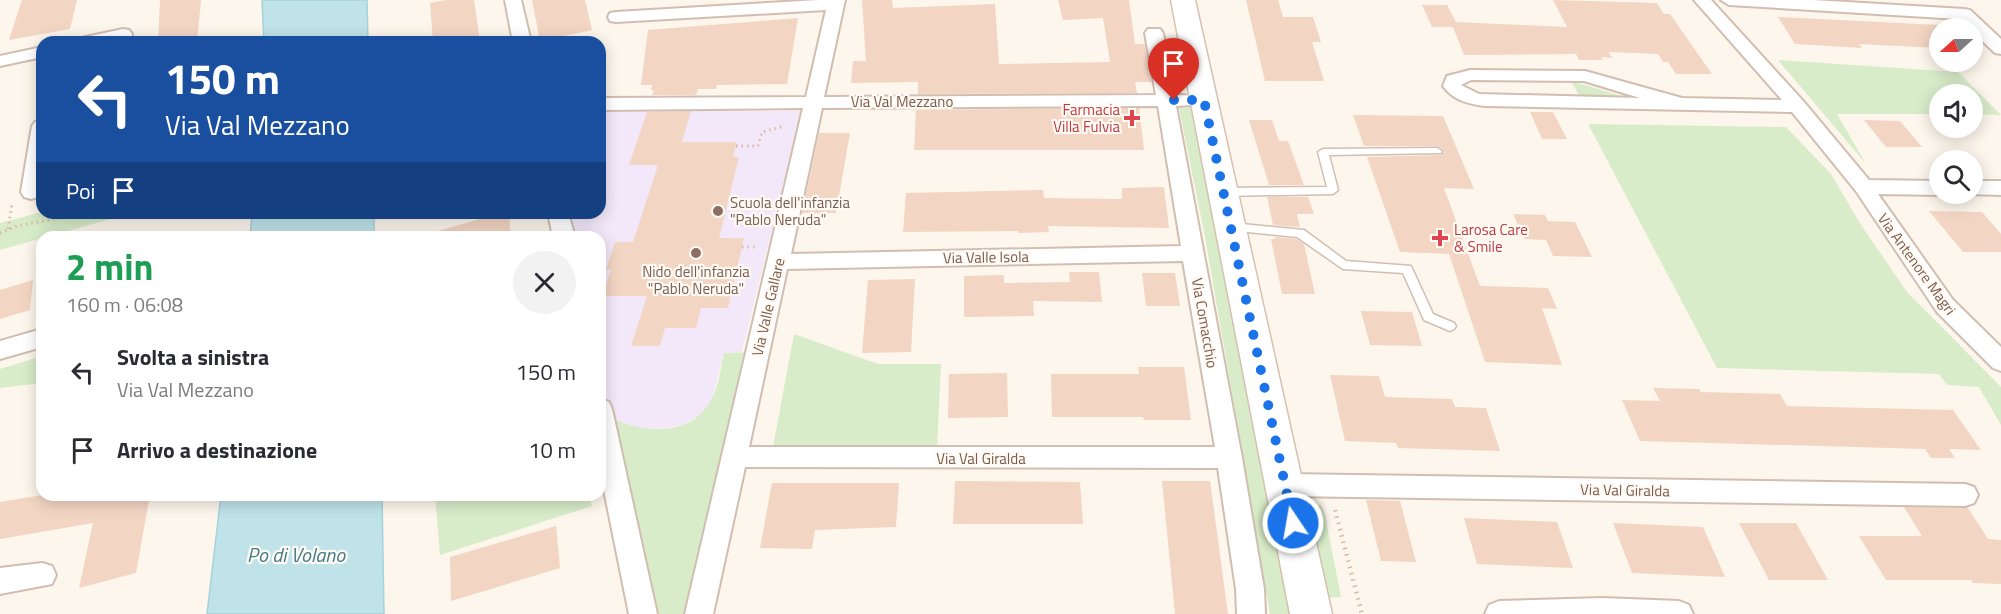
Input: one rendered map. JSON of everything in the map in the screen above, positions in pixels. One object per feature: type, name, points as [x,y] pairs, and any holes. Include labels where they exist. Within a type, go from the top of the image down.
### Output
[{"type":"main road","points":[[1183,0],[1286,484],[1311,614]]},
{"type":"street","points":[[513,0],[521,36]]},
{"type":"street","name":"Via Antenore Magri","points":[[1702,0],[1797,106],[1863,187],[1945,306],[2001,362]]},
{"type":"street","points":[[1729,0],[1964,14],[2001,49]]},
{"type":"street","points":[[616,17],[836,2]]},
{"type":"street","name":"Via Valle Gallare","points":[[699,614],[836,2]]},
{"type":"street","name":"Via Comacchio","points":[[1154,33],[1250,589],[1251,614]]},
{"type":"street","points":[[0,61],[36,53]]},
{"type":"street","points":[[1521,75],[1533,101]]},
{"type":"street","points":[[1681,104],[1585,76],[1460,76],[1453,80],[1452,86],[1458,94],[1468,98],[1533,101],[1681,104],[1797,106]]},
{"type":"street","name":"Via Val Mezzano","points":[[606,104],[812,112],[1167,99],[1204,100]]},
{"type":"street","points":[[36,162],[31,192],[36,191]]},
{"type":"street","points":[[1863,187],[1929,188]]},
{"type":"street","points":[[1983,188],[2001,188]]},
{"type":"street","name":"Via Valle Isola","points":[[778,262],[1193,253]]},
{"type":"street","points":[[0,350],[36,340]]},
{"type":"street","points":[[606,437],[644,614]]},
{"type":"street","name":"Via Val Giralda","points":[[734,457],[1228,458]]},
{"type":"street","name":"Via Val Giralda","points":[[1286,484],[1965,495]]},
{"type":"street","points":[[0,581],[42,575]]},
{"type":"street","points":[[1499,614],[1604,611],[1679,614]]},
{"type":"lane","points":[[1223,192],[1333,190],[1323,152],[1437,151]]},
{"type":"lane","points":[[1231,227],[1300,232],[1343,265],[1407,268],[1428,317],[1450,326]]},
{"type":"path","points":[[736,146],[758,146],[762,132],[798,123],[812,112]]},
{"type":"path","points":[[0,233],[17,226],[55,219]]},
{"type":"shaded area","points":[[606,111],[801,111],[742,352],[724,353],[713,396],[704,412],[683,425],[660,429],[632,427],[610,418],[606,399],[606,231],[570,231],[567,219],[606,219]]},
{"type":"green space","points":[[1171,47],[1184,47],[1191,88],[1178,88]]},
{"type":"green space","points":[[1778,60],[1929,70],[1929,72],[1958,72],[1970,84],[1929,84],[1929,114],[1837,114],[1866,164]]},
{"type":"green space","points":[[1571,81],[1642,102],[1582,101]]},
{"type":"green space","points":[[1983,97],[2001,115],[1983,114]]},
{"type":"green space","points":[[1179,108],[1196,108],[1295,614],[1270,614],[1205,237]]},
{"type":"green space","points":[[1588,124],[1786,127],[1831,174],[1861,225],[1907,292],[2001,387],[2001,425],[1979,387],[1947,385],[1939,374],[1717,368]]},
{"type":"green space","points":[[36,214],[36,219],[111,219],[68,231],[36,231],[36,240],[0,250],[0,223]]},
{"type":"green space","points":[[794,334],[878,364],[941,364],[937,449],[773,447]]},
{"type":"green space","points":[[752,352],[690,614],[652,614],[610,418],[652,429],[667,429],[693,420],[712,398],[720,376],[724,353]]},
{"type":"green space","points":[[36,358],[36,384],[0,388],[0,369]]},
{"type":"green space","points":[[436,501],[591,501],[592,506],[440,555]]},
{"type":"green space","points":[[1304,505],[1321,505],[1341,597],[1322,598]]},
{"type":"water","points":[[262,0],[367,0],[368,36],[264,36]]},
{"type":"water","points":[[252,219],[374,219],[374,231],[250,231]]},
{"type":"water","name":"Po di Volano","points":[[220,501],[382,501],[384,614],[207,614]]},
{"type":"building","points":[[22,0],[77,0],[70,29],[9,40]]},
{"type":"building","points":[[160,0],[201,0],[198,36],[158,36]]},
{"type":"building","points":[[446,0],[474,0],[479,36],[433,36],[430,3]]},
{"type":"building","points":[[532,0],[585,0],[592,30],[564,36],[539,36]]},
{"type":"building","points":[[862,0],[892,0],[893,8],[995,4],[999,64],[1110,62],[1103,18],[1063,20],[1058,0],[1129,0],[1135,44],[1145,44],[1151,82],[1135,82],[1137,93],[918,94],[918,82],[851,83],[853,61],[866,61]]},
{"type":"building","points":[[1246,0],[1278,0],[1283,17],[1313,17],[1321,42],[1312,42],[1324,81],[1265,81]]},
{"type":"building","points":[[1553,0],[1657,3],[1664,14],[1670,14],[1712,74],[1676,74],[1668,62],[1663,62],[1658,54],[1609,52],[1612,58],[1601,57],[1603,60],[1579,60],[1576,54],[1464,55],[1453,27],[1432,27],[1422,5],[1447,5],[1456,22],[1567,27]]},
{"type":"building","points":[[1778,17],[1929,24],[1929,47],[1859,44],[1862,48],[1795,44]]},
{"type":"building","points":[[798,18],[787,84],[717,85],[716,89],[698,89],[696,95],[652,95],[654,90],[651,90],[652,85],[641,85],[648,30]]},
{"type":"building","points":[[1139,108],[1144,150],[914,150],[916,110]]},
{"type":"building","points":[[691,111],[682,142],[737,142],[733,157],[739,157],[719,238],[744,238],[728,308],[701,308],[696,328],[665,328],[660,346],[631,346],[647,296],[606,296],[606,284],[611,270],[606,270],[615,242],[633,242],[658,165],[629,165],[647,112]]},
{"type":"building","points":[[1530,112],[1553,112],[1567,139],[1542,139]]},
{"type":"building","points":[[1353,115],[1443,116],[1474,189],[1444,188],[1480,286],[1548,288],[1557,309],[1542,308],[1562,365],[1485,362],[1449,254],[1400,252],[1367,157],[1441,155],[1444,150],[1437,146],[1364,146]]},
{"type":"building","points":[[1249,120],[1272,120],[1279,141],[1288,141],[1304,185],[1269,185]]},
{"type":"building","points":[[1864,120],[1900,121],[1922,147],[1886,147]]},
{"type":"building","points":[[819,133],[850,133],[836,213],[802,213]]},
{"type":"building","points":[[1164,187],[1169,228],[1048,226],[1049,232],[903,232],[906,193],[1043,190],[1044,198],[1122,199],[1122,188]]},
{"type":"building","points":[[1267,197],[1308,197],[1314,214],[1297,214],[1300,227],[1273,225]]},
{"type":"building","points":[[1929,211],[1982,212],[2001,234],[2001,252],[1963,252]]},
{"type":"building","points":[[1513,214],[1545,215],[1548,221],[1575,222],[1592,257],[1553,256],[1546,240],[1524,239]]},
{"type":"building","points":[[480,219],[510,219],[510,231],[438,231]]},
{"type":"building","points":[[1275,237],[1296,239],[1304,244],[1315,294],[1282,294],[1271,239],[1276,239]]},
{"type":"building","points":[[1069,272],[1099,272],[1102,302],[1033,301],[1034,316],[964,317],[964,276],[1004,275],[1004,283],[1070,282]]},
{"type":"building","points":[[1142,273],[1175,273],[1180,306],[1146,306]]},
{"type":"building","points":[[915,279],[911,352],[862,353],[868,280]]},
{"type":"building","points":[[33,280],[30,310],[0,319],[0,290]]},
{"type":"building","points":[[1361,311],[1412,312],[1422,346],[1370,345]]},
{"type":"building","points":[[1138,367],[1184,367],[1191,420],[1144,420],[1143,417],[1052,417],[1051,374],[1139,374]]},
{"type":"building","points":[[1007,373],[1008,417],[948,418],[949,374]]},
{"type":"building","points":[[1330,375],[1379,376],[1385,397],[1452,399],[1455,407],[1486,408],[1500,451],[1398,448],[1396,443],[1345,441]]},
{"type":"building","points":[[1653,388],[1780,394],[1787,406],[1953,410],[1981,450],[1949,449],[1955,458],[1931,458],[1925,449],[1640,441],[1622,400],[1660,401]]},
{"type":"building","points":[[955,481],[1080,482],[1083,524],[953,524]]},
{"type":"building","points":[[1162,481],[1210,481],[1228,614],[1175,614]]},
{"type":"building","points":[[772,483],[899,483],[896,527],[815,530],[812,549],[760,548]]},
{"type":"building","points":[[36,496],[36,501],[149,501],[136,573],[79,588],[93,523],[0,539],[0,502]]},
{"type":"building","points":[[1366,500],[1400,501],[1416,562],[1381,561]]},
{"type":"building","points":[[1904,507],[1968,508],[1988,539],[2001,540],[2001,584],[1973,583],[1971,580],[1886,580],[1859,536],[1922,536]]},
{"type":"building","points":[[1464,518],[1557,522],[1573,568],[1477,564]]},
{"type":"building","points":[[1613,523],[1703,527],[1725,577],[1632,573]]},
{"type":"building","points":[[1739,523],[1796,523],[1828,580],[1769,580]]},
{"type":"building","points":[[556,526],[560,568],[451,601],[450,557]]},
{"type":"place","name":"Farmacia Villa Fulvia","points":[[1132,118]]},
{"type":"place","name":"Scuola dell'infanzia \"Pablo Neruda\"","points":[[718,211]]},
{"type":"place","name":"Larosa Care & Smile","points":[[1440,238]]},
{"type":"place","name":"Nido dell'infanzia \"Pablo Neruda\"","points":[[696,253]]},
{"type":"route","points":[[1174,100],[1204,100],[1293,523]]}]
